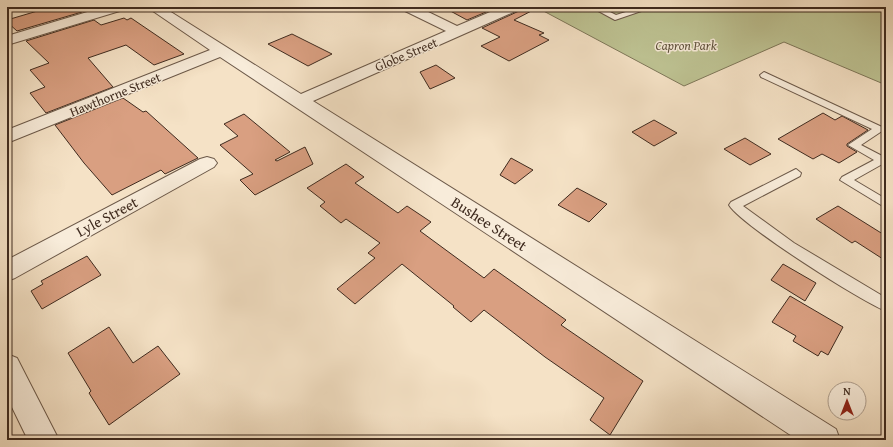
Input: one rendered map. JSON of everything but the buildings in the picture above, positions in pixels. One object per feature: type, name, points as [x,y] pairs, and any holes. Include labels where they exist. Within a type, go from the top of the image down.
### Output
[{"type":"street","points":[[7,41],[118,7]]},
{"type":"street","name":"Bushee Street","points":[[154,7],[825,440]]},
{"type":"street","points":[[408,7],[458,32]]},
{"type":"street","name":"Globe Street","points":[[299,101],[513,7]]},
{"type":"street","name":"Hawthorne Street","points":[[7,137],[222,51]]},
{"type":"street","name":"Lyle Street","points":[[7,270],[207,163]]},
{"type":"street","points":[[7,367],[44,440]]},
{"type":"lane","points":[[595,7],[615,18],[649,7]]},
{"type":"lane","points":[[764,75],[879,129],[853,145],[884,161]]},
{"type":"lane","points":[[884,161],[846,180],[886,204]]},
{"type":"lane","points":[[796,173],[735,205],[755,222],[844,280],[886,305]]},
{"type":"green space","name":"Capron Park","points":[[536,7],[886,7],[886,85],[784,42],[684,86]]}]
